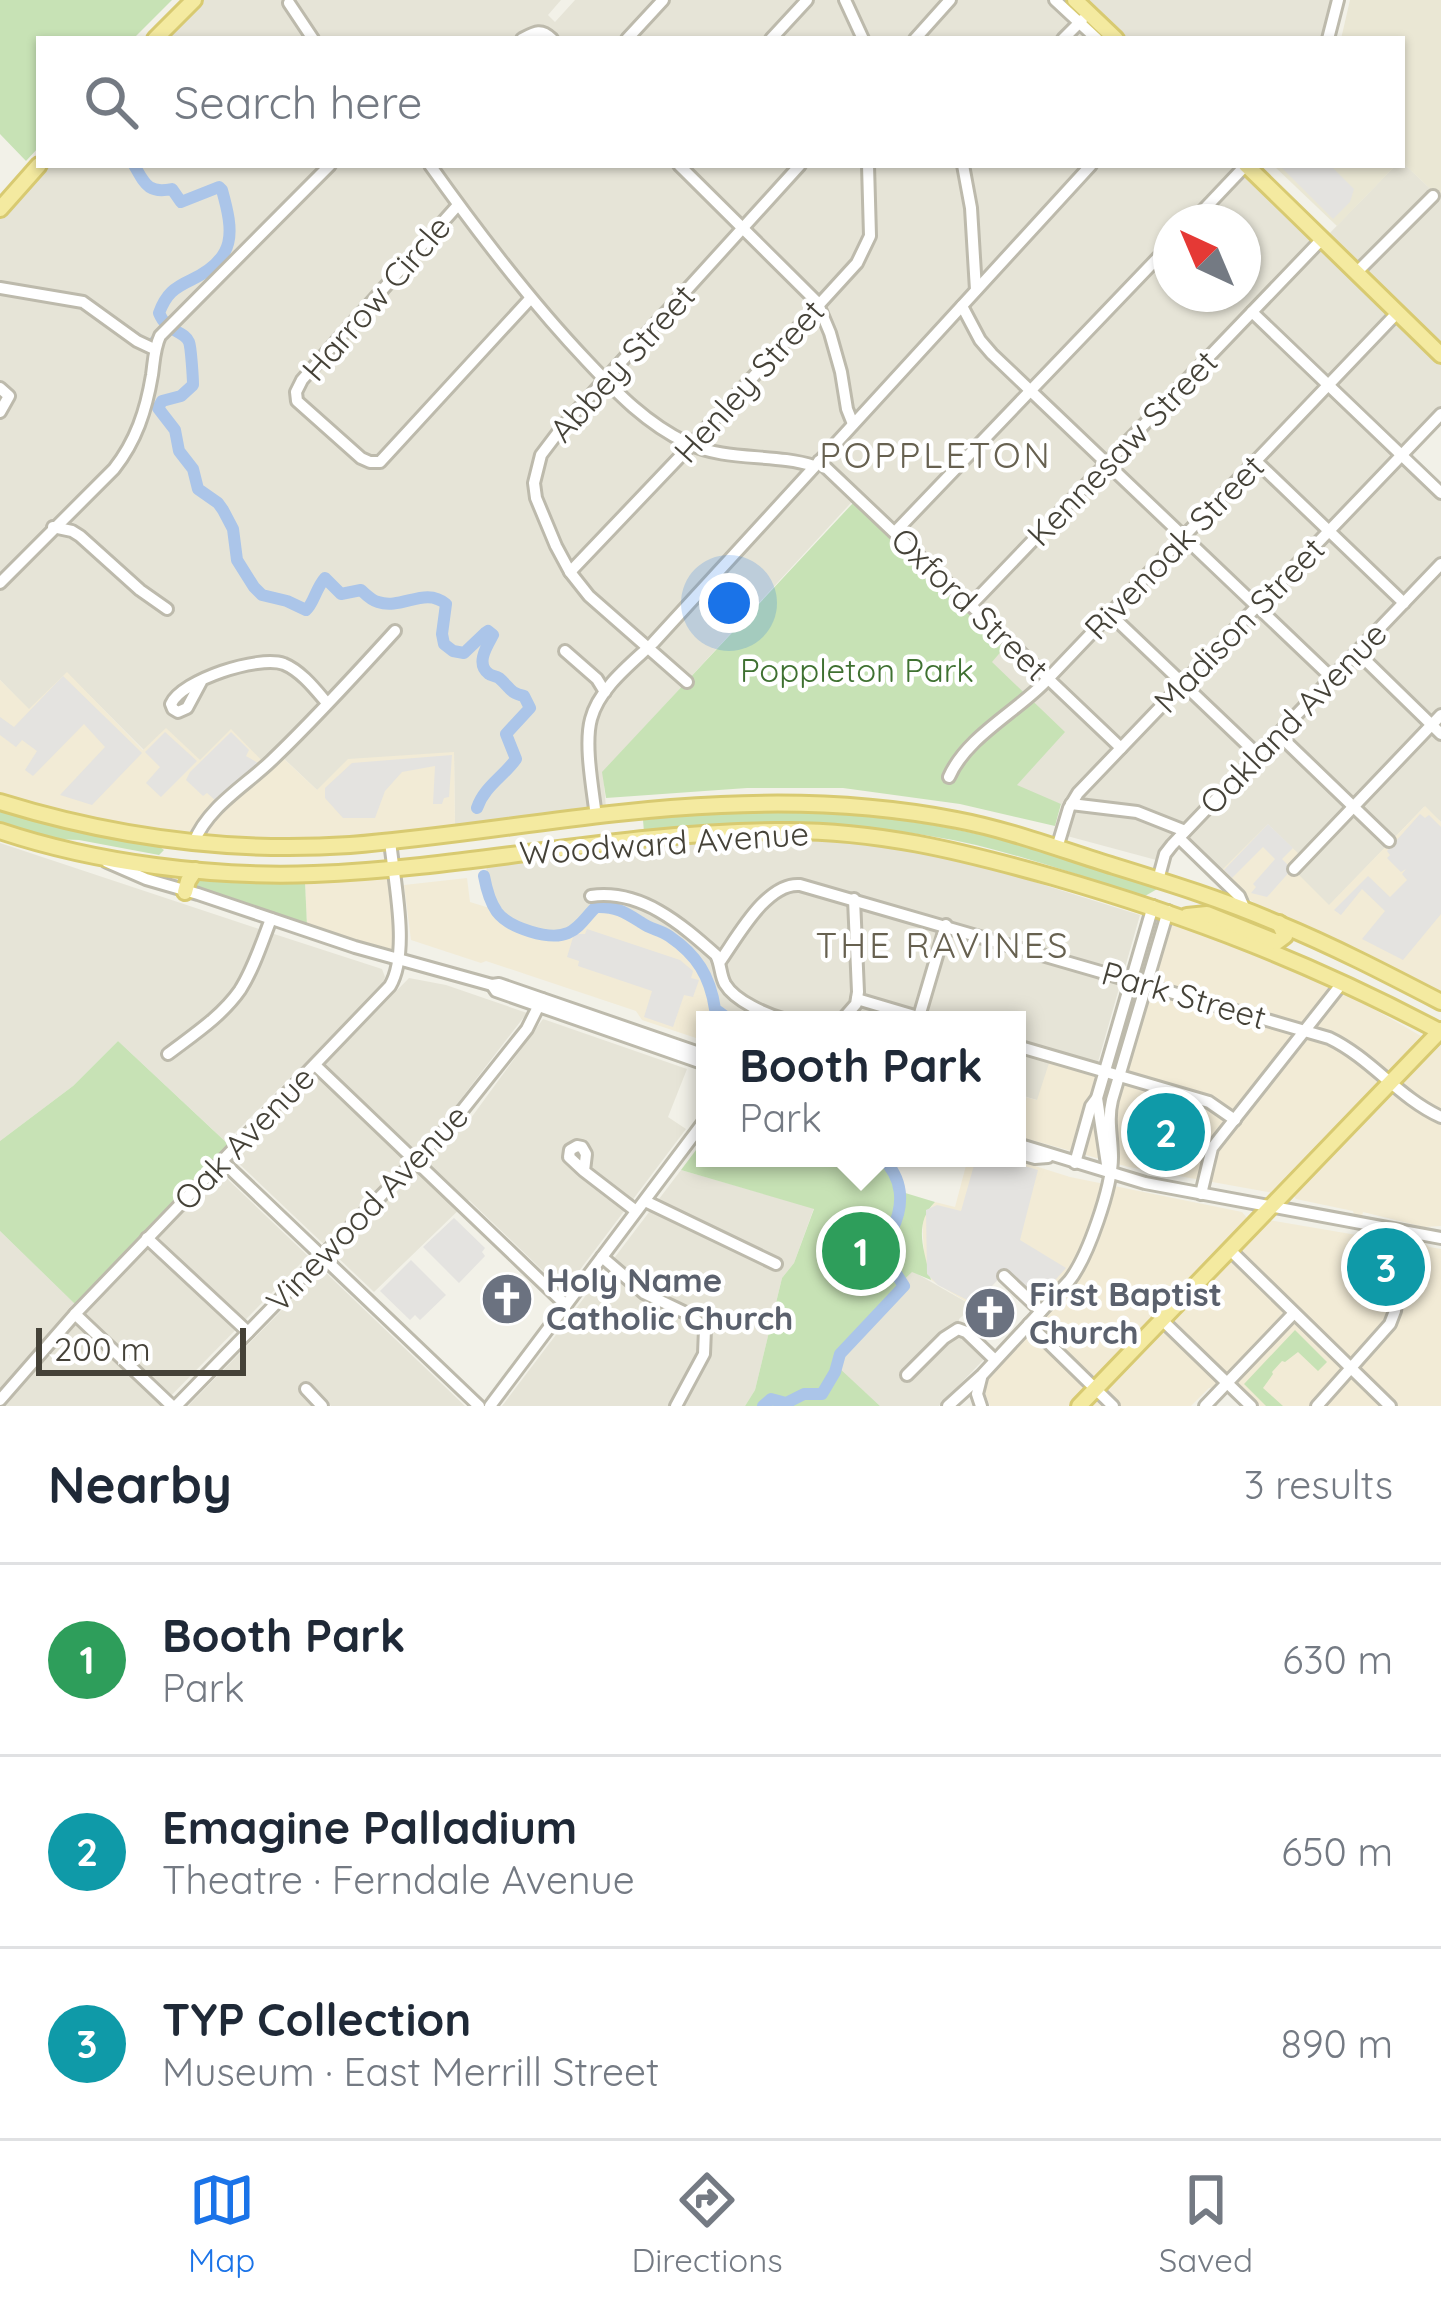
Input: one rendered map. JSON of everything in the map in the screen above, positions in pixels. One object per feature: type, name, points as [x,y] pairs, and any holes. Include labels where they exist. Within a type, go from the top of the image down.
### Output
[{"type":"main road","points":[[158,36],[194,0]]},
{"type":"main road","points":[[1075,0],[1084,18],[1111,36]]},
{"type":"main road","points":[[0,209],[36,168]]},
{"type":"main road","points":[[1249,168],[1441,355]]},
{"type":"main road","name":"Woodward Avenue","points":[[0,802],[83,825],[248,846],[390,841],[720,805],[862,806],[960,821],[1158,880],[1279,923],[1441,1002]]},
{"type":"main road","points":[[628,840],[639,826],[636,813]]},
{"type":"main road","points":[[516,853],[512,840],[520,826]]},
{"type":"main road","name":"Woodward Avenue","points":[[0,831],[156,866],[238,874],[326,874],[729,832],[782,830],[898,839],[959,850],[1168,911],[1298,962],[1441,1031]]},
{"type":"main road","points":[[156,866],[169,853],[167,839]]},
{"type":"main road","points":[[238,874],[235,858],[248,846]]},
{"type":"main road","points":[[185,892],[195,870]]},
{"type":"main road","points":[[1250,912],[1238,917],[1176,892],[1166,894],[1168,911],[1208,914],[1277,942],[1285,936],[1279,923]]},
{"type":"main road","points":[[1298,962],[1300,949],[1306,946],[1369,974],[1380,971]]},
{"type":"main road","points":[[1340,981],[1355,978],[1416,1009],[1424,1005],[1425,993]]},
{"type":"main road","points":[[1079,1406],[1441,1031]]},
{"type":"street","points":[[630,36],[663,0]]},
{"type":"street","points":[[774,36],[807,0]]},
{"type":"street","points":[[845,0],[862,36]]},
{"type":"street","points":[[918,36],[950,0]]},
{"type":"street","points":[[1055,0],[1084,18],[1095,36]]},
{"type":"street","points":[[1329,36],[1338,0]]},
{"type":"street","points":[[289,3],[311,36]]},
{"type":"street","points":[[1066,36],[1084,18]]},
{"type":"street","points":[[0,583],[114,469],[132,444],[149,390],[154,349],[168,327],[327,168]]},
{"type":"street","points":[[432,168],[530,299],[644,416],[691,445],[716,453],[817,464]]},
{"type":"street","points":[[682,168],[819,305],[853,424]]},
{"type":"street","name":"Abbey Street","points":[[688,682],[589,596],[570,572],[536,498],[536,472],[549,442],[797,168]]},
{"type":"street","name":"Henley Street","points":[[570,572],[857,262],[870,236],[868,168]]},
{"type":"street","points":[[964,168],[976,290]]},
{"type":"street","points":[[596,817],[589,729],[604,692],[1088,168]]},
{"type":"street","points":[[1209,204],[1243,168]]},
{"type":"street","points":[[1356,273],[1432,196]]},
{"type":"street","name":"Harrow Circle","points":[[458,205],[318,361],[298,386],[297,400],[361,458],[377,463],[530,299]]},
{"type":"street","name":"Kennesaw Street","points":[[1261,303],[1322,239]]},
{"type":"street","points":[[895,532],[1153,263]]},
{"type":"street","points":[[0,288],[83,302],[154,349]]},
{"type":"street","points":[[962,306],[982,343],[1331,678]]},
{"type":"street","points":[[1252,312],[1441,493]]},
{"type":"street","name":"Kennesaw Street","points":[[971,605],[1252,312]]},
{"type":"street","name":"Rivenoak Street","points":[[949,777],[981,738],[1048,678],[1397,313]]},
{"type":"street","points":[[0,388],[9,401],[0,412]]},
{"type":"street","name":"Madison Street","points":[[1057,848],[1071,804],[1441,414]]},
{"type":"street","points":[[1256,461],[1404,602]]},
{"type":"street","name":"Oxford Street","points":[[817,464],[1121,748]]},
{"type":"street","points":[[69,512],[72,532]]},
{"type":"street","points":[[53,527],[72,532],[167,609]]},
{"type":"street","name":"Oakland Avenue","points":[[1158,880],[1166,852],[1182,834],[1441,564]]},
{"type":"street","points":[[1110,614],[1258,755]]},
{"type":"street","points":[[194,842],[224,802],[395,631]]},
{"type":"street","points":[[565,650],[597,679],[604,692]]},
{"type":"street","points":[[1294,869],[1438,724],[1357,652]]},
{"type":"street","points":[[202,680],[254,664],[280,663],[296,671],[327,703]]},
{"type":"street","points":[[1278,734],[1390,841]]},
{"type":"street","points":[[1071,804],[1137,812],[1182,834],[1250,912]]},
{"type":"street","points":[[390,841],[399,959]]},
{"type":"street","points":[[88,853],[185,892],[696,1052]]},
{"type":"street","name":"Park Street","points":[[721,960],[752,916],[784,885],[794,883],[1305,1031],[1344,1046],[1441,1117]]},
{"type":"street","points":[[591,896],[620,896],[653,907],[721,960],[722,979],[731,991],[763,1011]]},
{"type":"street","points":[[851,1011],[857,999],[854,898]]},
{"type":"street","points":[[1075,1162],[1130,979],[1168,911]]},
{"type":"street","points":[[1108,1173],[1112,1161],[1109,1115],[1168,911]]},
{"type":"street","points":[[168,1054],[236,995],[272,919]]},
{"type":"street","points":[[924,1011],[946,926]]},
{"type":"street","name":"Oak Avenue","points":[[3,1398],[75,1313],[384,994],[399,959]]},
{"type":"street","points":[[1201,1193],[1210,1153],[1340,981]]},
{"type":"street","points":[[857,999],[896,1011]]},
{"type":"street","name":"Vinewood Avenue","points":[[174,1406],[466,1107],[527,1029],[541,1003]]},
{"type":"street","points":[[645,1038],[696,1060]]},
{"type":"street","points":[[1026,1049],[1209,1102],[1235,1120]]},
{"type":"street","points":[[315,1065],[566,1305]]},
{"type":"street","points":[[948,1406],[982,1375],[1080,1265],[1107,1189],[1097,1097]]},
{"type":"street","points":[[490,1406],[696,1132]]},
{"type":"street","points":[[1026,1151],[1201,1193],[1441,1238]]},
{"type":"street","points":[[222,1161],[479,1406]]},
{"type":"street","points":[[584,1171],[640,1206],[776,1264]]},
{"type":"street","points":[[1317,1406],[1393,1318],[1408,1233]]},
{"type":"street","points":[[147,1238],[248,1332]]},
{"type":"street","points":[[1230,1250],[1390,1406]]},
{"type":"street","points":[[602,1257],[644,1293],[701,1324],[707,1337],[704,1354],[676,1406]]},
{"type":"street","points":[[1004,1276],[1041,1311]]},
{"type":"street","points":[[75,1313],[174,1406]]},
{"type":"street","points":[[1204,1406],[1294,1313]]},
{"type":"street","points":[[1162,1319],[1251,1406]]},
{"type":"street","points":[[1029,1324],[1113,1406]]},
{"type":"street","points":[[908,1375],[958,1329],[994,1360]]},
{"type":"street","points":[[981,1406],[977,1389],[982,1375]]},
{"type":"street","points":[[306,1389],[322,1406]]},
{"type":"street","points":[[960,1395],[972,1406]]},
{"type":"shaded area","points":[[199,0],[561,0],[548,15],[555,22],[575,0],[1051,0],[1091,36],[162,36]]},
{"type":"shaded area","points":[[1085,0],[1332,0],[1322,36],[1123,36]]},
{"type":"shaded area","points":[[1350,0],[1441,0],[1441,199],[1405,165],[1405,36],[1342,36]]},
{"type":"shaded area","points":[[1405,165],[1441,199],[1441,345],[1328,235],[1393,168]]},
{"type":"shaded area","points":[[42,168],[1240,168],[1441,363],[1441,407],[1395,455],[1441,499],[1441,822],[1424,807],[1329,906],[1295,872],[1220,872],[1187,840],[1195,829],[1185,824],[1160,861],[1056,833],[1065,806],[1016,786],[991,661],[1012,638],[860,493],[603,772],[606,808],[455,826],[454,753],[317,790],[276,751],[264,762],[199,761],[144,750],[67,673],[29,710],[0,680],[0,216]]},
{"type":"shaded area","points":[[1276,168],[1393,168],[1337,226]]},
{"type":"shaded area","points":[[1282,168],[1333,168],[1354,189],[1350,202],[1333,219]]},
{"type":"shaded area","points":[[67,672],[143,750],[166,728],[200,760],[231,729],[268,767],[281,756],[317,790],[348,759],[454,752],[455,826],[304,839],[182,834],[61,812],[0,793],[0,680],[29,709]]},
{"type":"shaded area","points":[[63,676],[142,753],[92,805],[60,795],[105,747],[84,724],[33,776],[25,770],[37,751],[22,740],[16,747],[0,735],[0,717],[14,727]]},
{"type":"shaded area","points":[[165,732],[197,761],[161,797],[146,783],[160,767],[145,752]]},
{"type":"shaded area","points":[[231,732],[249,750],[246,756],[258,763],[216,801],[186,780]]},
{"type":"shaded area","points":[[452,755],[449,797],[442,804],[433,804],[435,766],[402,772],[385,791],[375,818],[343,818],[325,798],[325,788],[352,763]]},
{"type":"shaded area","points":[[1425,806],[1441,822],[1441,993],[1261,907],[1220,872],[1268,824],[1301,856],[1291,867],[1329,905]]},
{"type":"shaded area","points":[[1420,814],[1429,815],[1441,827],[1441,914],[1403,960],[1362,939],[1385,911],[1362,889],[1341,915],[1334,910],[1368,876],[1390,897],[1407,880],[1402,874],[1406,869],[1401,872],[1387,858],[1387,851]]},
{"type":"shaded area","points":[[1268,824],[1293,848],[1282,859],[1292,869],[1267,897],[1251,893],[1275,859],[1263,847],[1232,878],[1224,870]]},
{"type":"shaded area","points":[[730,839],[857,842],[948,855],[1140,915],[1098,1062],[1092,1071],[1037,1100],[1026,1097],[1026,1011],[717,1011],[711,982],[667,935],[631,914],[588,914],[575,929],[555,936],[509,922],[498,913],[485,883],[487,865]]},
{"type":"shaded area","points":[[0,843],[262,930],[240,977],[248,981],[271,933],[382,969],[382,986],[226,1142],[118,1041],[73,1086],[0,1141]]},
{"type":"shaded area","points":[[388,876],[394,951],[307,926],[305,883]]},
{"type":"shaded area","points":[[467,878],[470,902],[555,936],[567,934],[596,907],[631,914],[691,955],[711,982],[717,1011],[696,1011],[696,1038],[642,1020],[636,1011],[411,940],[404,885]]},
{"type":"shaded area","points":[[1174,921],[1321,979],[1421,1036],[1273,1193],[1129,1167],[1026,1138],[1026,1097],[1037,1100],[1050,1060],[1122,1083],[1167,928]]},
{"type":"shaded area","points":[[587,929],[680,960],[693,971],[691,978],[699,980],[693,997],[684,995],[673,1027],[644,1017],[652,991],[578,966],[579,961],[567,957],[574,934],[585,934]]},
{"type":"shaded area","points":[[409,978],[446,985],[527,1013],[457,1104],[471,1118],[543,1019],[687,1069],[668,1117],[686,1129],[564,1291],[469,1200],[374,1292],[233,1158]]},
{"type":"shaded area","points":[[1441,1045],[1441,1226],[1424,1227],[1363,1212],[1362,1216],[1296,1199],[1297,1191]]},
{"type":"shaded area","points":[[1026,1163],[1070,1177],[1242,1212],[1248,1219],[1068,1406],[990,1406],[985,1393],[994,1369],[1049,1312],[1005,1272],[973,1306],[931,1280],[922,1218],[935,1202],[955,1207],[966,1167],[1026,1167]]},
{"type":"shaded area","points":[[973,1167],[1038,1170],[1020,1240],[1066,1268],[1041,1296],[1006,1271],[975,1304],[938,1285],[927,1274],[926,1210],[937,1205],[961,1211]]},
{"type":"shaded area","points":[[681,1170],[814,1208],[794,1263],[782,1278],[755,1390],[745,1406],[502,1406]]},
{"type":"shaded area","points":[[220,1172],[308,1256],[161,1406],[0,1406],[0,1231],[77,1306],[33,1354],[72,1324]]},
{"type":"shaded area","points":[[454,1218],[485,1248],[485,1256],[459,1283],[423,1247]]},
{"type":"shaded area","points":[[1268,1220],[1386,1240],[1393,1236],[1421,1240],[1441,1249],[1441,1406],[1260,1406],[1227,1375],[1191,1406],[1090,1406]]},
{"type":"shaded area","points":[[411,1260],[446,1295],[420,1320],[415,1315],[410,1320],[380,1291]]},
{"type":"shaded area","points":[[322,1269],[465,1406],[331,1406],[317,1390],[328,1406],[188,1406]]},
{"type":"shaded area","points":[[912,1271],[973,1306],[959,1319],[959,1331],[987,1356],[939,1406],[880,1406],[838,1368],[854,1332],[892,1306],[891,1292]]},
{"type":"green space","points":[[0,0],[172,0],[136,36],[36,36],[36,150],[26,161],[0,134]]},
{"type":"green space","name":"Poppleton Park","points":[[853,503],[1004,648],[992,662],[1065,732],[1017,785],[1061,804],[1055,826],[960,804],[843,788],[747,788],[606,798],[602,772]]},
{"type":"green space","points":[[0,809],[164,850],[159,855],[55,839],[0,823]]},
{"type":"green space","points":[[735,811],[921,823],[1027,846],[1159,888],[1145,896],[998,851],[852,826],[727,825],[644,832],[643,820]]},
{"type":"green space","points":[[192,880],[305,882],[307,926],[191,887]]},
{"type":"green space","points":[[118,1041],[229,1145],[77,1306],[0,1231],[0,1141],[73,1086]]},
{"type":"green space","points":[[696,1150],[696,1167],[895,1167],[902,1192],[935,1202],[922,1229],[931,1280],[912,1272],[891,1292],[893,1306],[854,1332],[838,1367],[880,1406],[745,1406],[755,1390],[782,1278],[794,1263],[814,1209],[681,1170]]},
{"type":"green space","points":[[1295,1330],[1327,1362],[1318,1371],[1298,1352],[1282,1361],[1263,1388],[1283,1406],[1266,1406],[1244,1384]]},
{"type":"waterway","points":[[136,168],[148,186],[172,189],[181,202],[219,187],[226,205],[230,232],[224,253],[206,272],[171,292],[159,313],[190,345],[193,385],[181,396],[162,401],[158,408],[175,430],[179,451],[193,469],[198,489],[223,510],[233,529],[237,560],[262,595],[306,610],[325,578],[341,594],[361,590],[387,604],[438,599],[446,604],[444,644],[453,651],[464,653],[488,631],[493,635],[484,655],[485,670],[524,696],[530,708],[506,734],[516,759],[477,808]]},
{"type":"waterway","points":[[55,292],[81,296]]},
{"type":"waterway","points":[[89,300],[145,339],[156,335]]},
{"type":"waterway","points":[[484,876],[497,912],[530,932],[568,933],[596,907],[603,907],[666,934],[695,959],[718,1011]]},
{"type":"waterway","points":[[763,1406],[771,1399],[786,1403],[804,1394],[822,1394],[840,1354],[904,1286],[897,1275],[872,1263],[899,1211],[898,1183],[889,1167]]},
{"type":"place","name":"Emagine Palladium","points":[[1166,1132]]},
{"type":"place","name":"Booth Park","points":[[861,1251]]},
{"type":"place","name":"TYP Collection","points":[[1386,1267]]},
{"type":"place","name":"Holy Name Catholic Church","points":[[507,1299]]},
{"type":"place","name":"First Baptist Church","points":[[990,1313]]},
{"type":"district","name":"POPPLETON","points":[[936,455]]},
{"type":"district","name":"THE RAVINES","points":[[943,945]]}]
